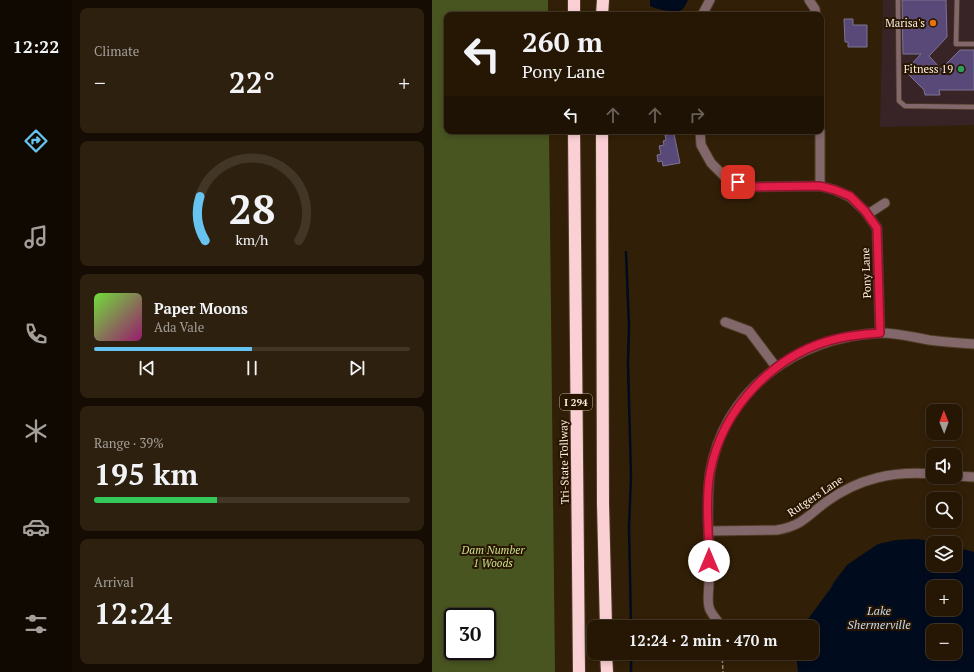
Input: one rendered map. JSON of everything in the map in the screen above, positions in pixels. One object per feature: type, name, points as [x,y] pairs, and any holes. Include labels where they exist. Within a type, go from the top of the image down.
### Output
[{"type":"highway","points":[[574,0],[574,12]]},
{"type":"highway","points":[[602,12],[603,0]]},
{"type":"highway","name":"Tri-State Tollway","points":[[574,134],[579,672]]},
{"type":"highway","name":"I 294","points":[[602,134],[603,496],[606,620]]},
{"type":"highway","points":[[606,660],[607,672]]},
{"type":"street","points":[[704,12],[710,0]]},
{"type":"street","points":[[808,0],[815,12]]},
{"type":"street","name":"Pony Lane","points":[[700,134],[701,145],[710,163],[726,178],[749,187],[820,186],[850,196],[868,214],[877,228],[880,333]]},
{"type":"street","points":[[820,134],[820,186]]},
{"type":"street","points":[[868,214],[885,203]]},
{"type":"street","points":[[725,322],[749,331],[776,367]]},
{"type":"street","points":[[717,620],[709,607],[708,495],[710,473],[722,434],[734,412],[760,381],[776,367],[801,353],[839,338],[880,333],[905,335],[948,343],[974,344]]},
{"type":"street","name":"Rutgers Lane","points":[[708,531],[777,530],[787,528],[808,518],[826,502],[841,492],[869,479],[914,473],[926,474]]},
{"type":"street","points":[[962,476],[974,477]]},
{"type":"lane","points":[[898,0],[898,101],[905,106],[974,107]]},
{"type":"lane","points":[[957,0],[956,44],[974,44]]},
{"type":"path","points":[[722,660],[723,672]]},
{"type":"shaded area","points":[[883,0],[974,0],[974,125],[880,127]]},
{"type":"green space","name":"Dam Number 1 Woods","points":[[432,0],[548,0],[548,12],[444,12],[444,134],[549,134],[555,672],[432,672]]},
{"type":"water","points":[[650,0],[688,0],[680,11],[674,11],[650,6]]},
{"type":"water","name":"Lake Shermerville","points":[[917,539],[926,540],[926,572],[962,572],[962,549],[974,552],[974,672],[798,672],[797,660],[819,660],[819,620],[807,620],[847,565],[878,544],[896,540]]},
{"type":"building","points":[[902,0],[946,0],[947,37],[929,56],[941,69],[960,50],[974,50],[974,90],[939,90],[940,95],[925,95],[924,90],[905,71],[921,54],[903,54]]},
{"type":"building","points":[[844,19],[853,19],[853,25],[867,25],[867,47],[848,47],[848,42],[845,42]]},
{"type":"building","points":[[674,134],[680,163],[663,166],[662,161],[658,162],[657,155],[661,154],[659,146],[664,145],[663,141],[666,140],[665,135]]},
{"type":"waterway","points":[[626,252],[629,326],[628,363],[631,476],[629,527],[631,620]]},
{"type":"waterway","points":[[631,660],[631,672]]},
{"type":"place","name":"Marisa's","points":[[933,23]]},
{"type":"place","name":"Fitness 19","points":[[961,69]]},
{"type":"route","points":[[709,561],[708,495],[710,473],[722,434],[734,412],[760,381],[776,367],[801,353],[839,338],[880,333],[877,228],[865,211],[850,196],[820,186],[749,187],[738,182]]}]
